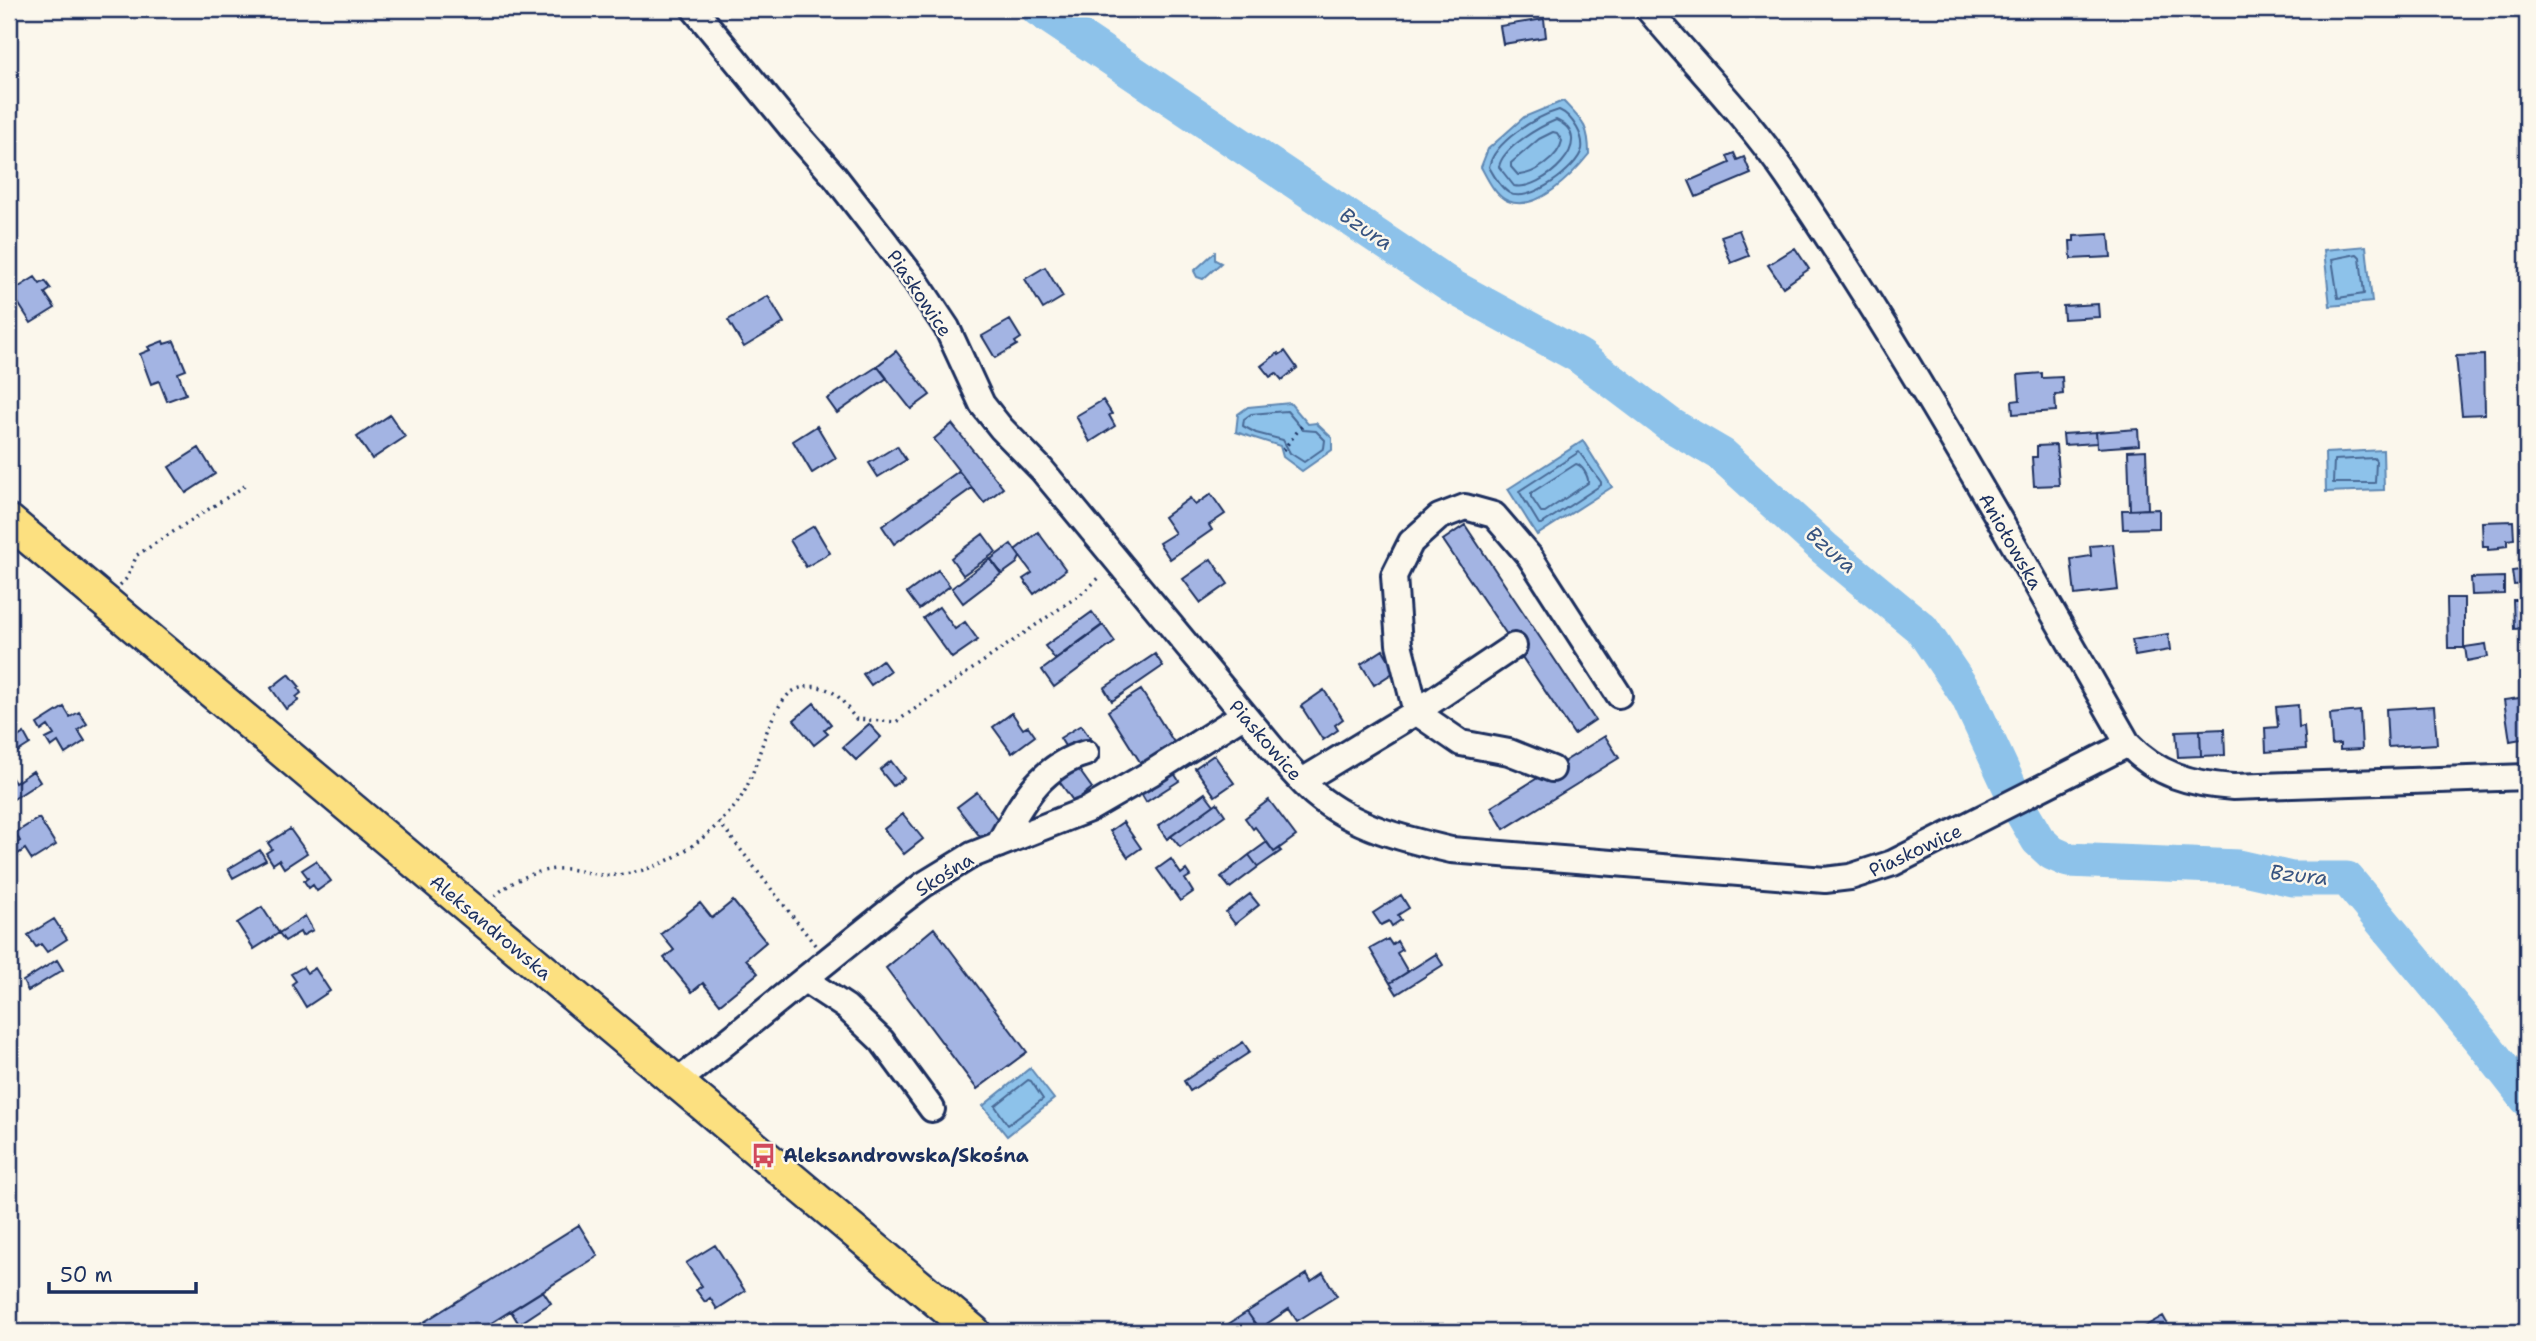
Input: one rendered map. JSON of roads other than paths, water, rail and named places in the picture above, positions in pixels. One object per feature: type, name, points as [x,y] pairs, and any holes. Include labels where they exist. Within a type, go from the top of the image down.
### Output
[{"type":"main road","name":"Aleksandrowska","points":[[9,521],[974,1332]]},
{"type":"street","name":"Piaskowice","points":[[694,9],[781,116],[835,177],[915,280],[947,328],[982,404],[1000,428],[1042,470],[1243,715],[1302,781],[1317,796],[1364,825],[1451,850],[1825,880],[1850,877],[1893,863],[2128,744]]},
{"type":"street","name":"Aniołowska","points":[[1648,9],[1755,134],[1786,175],[1884,328],[1962,457],[2128,744],[2145,760],[2162,772],[2208,785],[2297,786],[2527,777]]},
{"type":"street","points":[[1552,769],[1509,752],[1461,743],[1416,712],[1399,644],[1394,576],[1411,542],[1439,517],[1465,508],[1494,515],[1530,557],[1619,695]]},
{"type":"street","points":[[1302,781],[1416,712],[1514,646]]},
{"type":"street","name":"Skośna","points":[[676,1083],[923,886],[972,855],[1115,795],[1243,715]]},
{"type":"street","points":[[998,845],[1035,785],[1054,768],[1086,753]]},
{"type":"street","points":[[805,980],[846,1007],[882,1041],[932,1109]]},
{"type":"water","points":[[1563,101],[1586,130],[1589,154],[1564,181],[1542,197],[1519,203],[1503,199],[1481,167],[1488,149],[1524,117]]},
{"type":"water","points":[[2366,246],[2372,302],[2330,306],[2324,250]]},
{"type":"water","points":[[1215,252],[1215,260],[1221,263],[1203,279],[1197,277],[1194,271]]},
{"type":"water","points":[[1290,403],[1308,424],[1316,423],[1332,438],[1332,450],[1302,471],[1283,457],[1280,446],[1236,432],[1238,414],[1248,407]]},
{"type":"water","points":[[1583,441],[1612,487],[1537,535],[1508,489]]},
{"type":"water","points":[[2383,450],[2384,490],[2326,492],[2325,453]]},
{"type":"water","points":[[1030,1068],[1054,1099],[1007,1136],[983,1106]]},
{"type":"waterway","name":"Bzura","points":[[1038,9],[1451,286],[1579,356],[1669,424],[1722,455],[1824,548],[1922,629],[1968,697],[2021,811],[2038,840],[2052,853],[2068,860],[2239,867],[2292,879],[2347,879],[2527,1099]]},
{"type":"place","name":"Aleksandrowska/Skośna","points":[[763,1155]]}]
